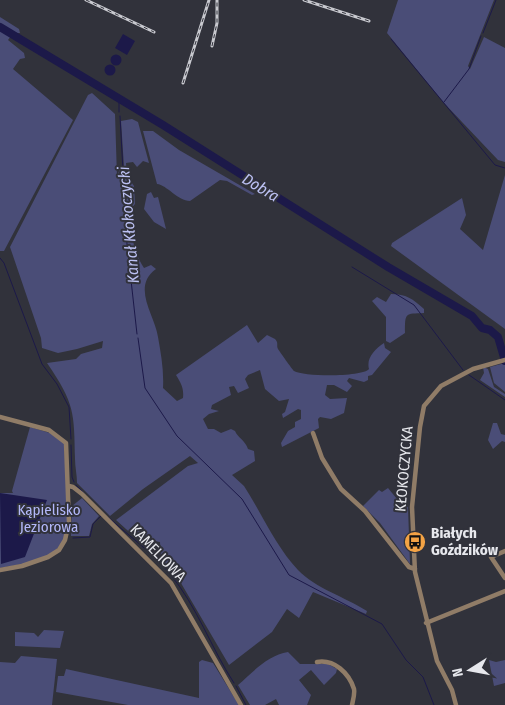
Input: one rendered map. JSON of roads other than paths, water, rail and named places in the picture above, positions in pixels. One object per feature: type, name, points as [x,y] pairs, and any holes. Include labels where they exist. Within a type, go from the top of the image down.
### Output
[{"type":"street","name":"KŁOKOCZYCKA","points":[[456,705],[452,690],[437,661],[426,623],[415,569],[412,507],[420,427],[424,406],[433,393],[448,381],[497,361],[505,360]]},
{"type":"street","points":[[0,417],[40,428],[57,435],[66,443],[69,486],[69,529],[59,550],[31,564],[0,570]]},
{"type":"street","points":[[314,433],[322,458],[341,489],[365,511],[409,567],[415,569]]},
{"type":"street","name":"KAMELIOWA","points":[[69,486],[82,494],[171,582],[241,705]]},
{"type":"street","points":[[505,551],[491,557],[505,578]]},
{"type":"street","points":[[426,623],[505,591]]},
{"type":"street","points":[[317,662],[328,661],[343,671],[354,690],[352,705]]},
{"type":"waterway","points":[[483,33],[496,0]]},
{"type":"waterway","name":"Dobra","points":[[0,27],[163,125],[388,267],[472,316],[482,328],[490,330],[498,337],[505,361]]},
{"type":"waterway","points":[[444,102],[469,69],[481,36]]},
{"type":"waterway","points":[[391,39],[495,165],[505,168]]},
{"type":"waterway","name":"Kanał Kłokoczycki","points":[[119,100],[119,112]]},
{"type":"waterway","name":"Kanał Kłokoczycki","points":[[120,116],[127,244],[137,334]]},
{"type":"waterway","points":[[0,258],[4,263],[42,364],[57,384],[69,407],[71,439]]},
{"type":"waterway","points":[[352,267],[414,305],[463,370]]},
{"type":"waterway","name":"Kanał Kłokoczycki","points":[[138,338],[145,388],[177,436],[242,499],[289,575],[382,624],[406,660],[423,677],[434,705]]},
{"type":"waterway","points":[[469,375],[505,400]]},
{"type":"waterway","points":[[71,445],[72,477],[74,482]]},
{"type":"waterway","points":[[76,485],[84,493]]},
{"type":"waterway","points":[[73,538],[90,537],[93,524],[101,516]]},
{"type":"waterway","points":[[108,517],[156,559],[180,586],[234,683]]},
{"type":"waterway","points":[[236,686],[246,705]]},
{"type":"railway","points":[[86,0],[154,32]]},
{"type":"railway","points":[[183,83],[209,0]]},
{"type":"railway","points":[[212,46],[217,23],[217,0]]},
{"type":"railway","points":[[304,0],[369,21]]},
{"type":"place","name":"Białych Goździków","points":[[415,542]]},
{"type":"park label","name":"Kąpielisko Jeziorowa","points":[[49,518]]}]
